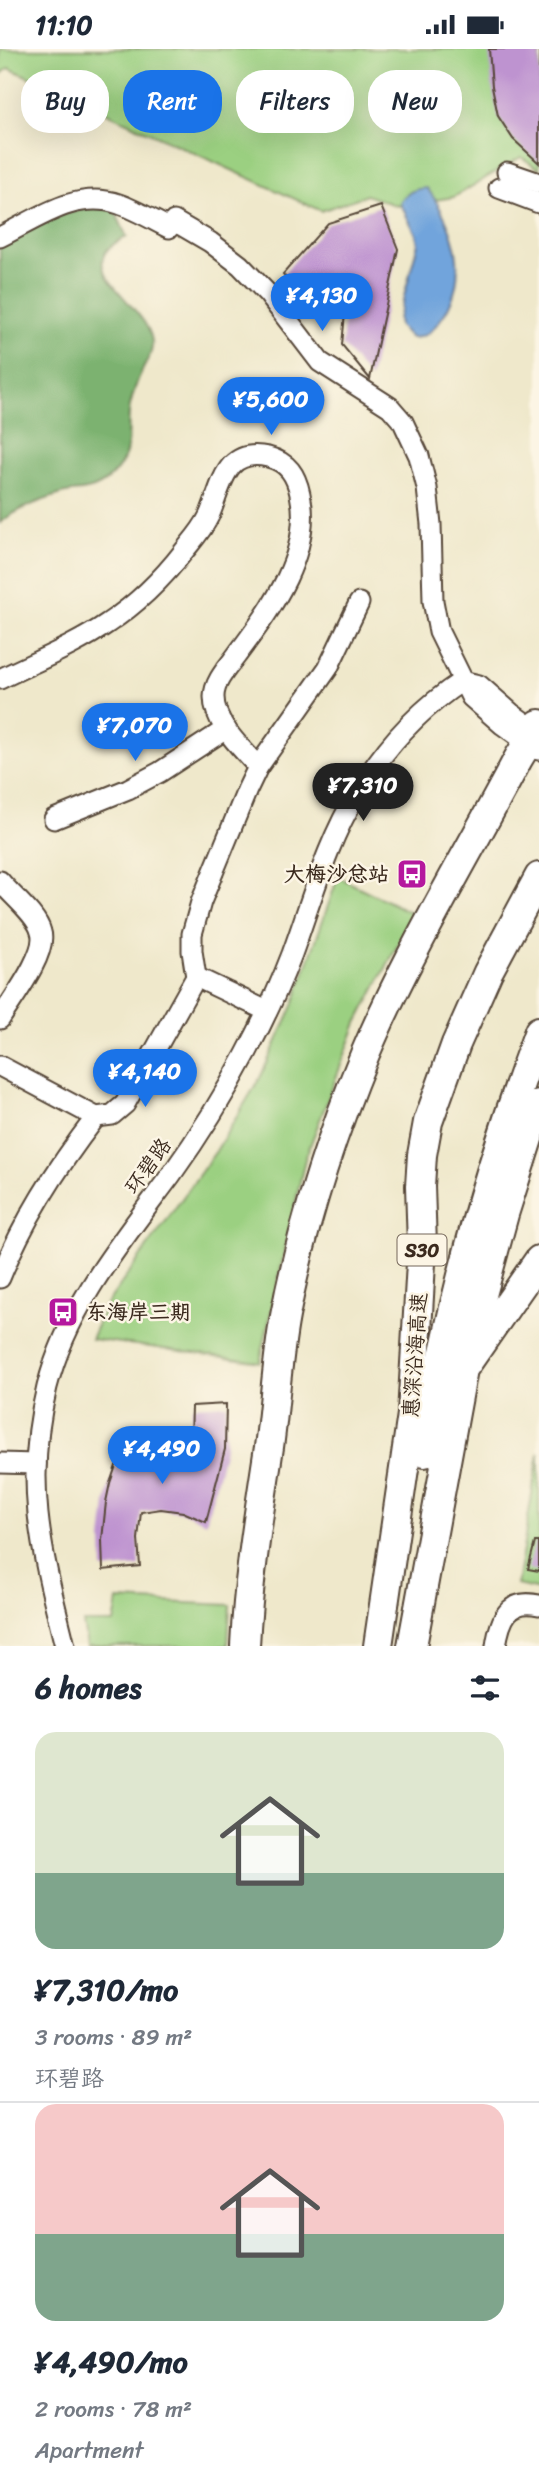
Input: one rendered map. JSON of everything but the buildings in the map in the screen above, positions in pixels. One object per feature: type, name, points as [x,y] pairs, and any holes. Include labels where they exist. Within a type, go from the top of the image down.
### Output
[{"type":"highway","points":[[245,1646],[251,1556],[285,1318],[311,1203],[341,1115],[379,1024],[536,736]]},
{"type":"highway","name":"惠深沿海高速","points":[[378,1646],[413,1402],[422,1246],[420,1186],[428,1122],[452,1055],[488,972],[539,877]]},
{"type":"highway","name":"惠深沿海高速","points":[[396,1646],[434,1396],[448,1333],[496,1160],[539,1031]]},
{"type":"highway","points":[[412,1646],[463,1369],[504,1214],[539,1104]]},
{"type":"highway","points":[[463,1369],[539,1260]]},
{"type":"street","points":[[539,183],[503,180],[539,203]]},
{"type":"street","points":[[0,237],[51,210],[82,201],[101,200],[118,204],[169,228],[174,222],[210,242],[248,273],[274,300],[320,362],[398,414],[415,444],[427,488],[436,622],[443,642],[462,681],[479,685],[536,736]]},
{"type":"street","points":[[0,679],[86,637],[126,610],[176,561],[201,529],[228,468],[246,457],[266,457],[289,468],[297,480],[301,501],[300,542],[278,596],[219,679],[214,694],[215,709],[226,729],[258,767]]},
{"type":"street","points":[[0,1066],[96,1117],[112,1115],[125,1104],[197,977],[192,934],[201,902],[258,767],[328,668],[359,603]]},
{"type":"street","name":"环碧路","points":[[65,1646],[39,1533],[36,1464],[37,1436],[49,1381],[76,1311],[103,1265],[211,1116],[247,1052],[291,956],[327,853],[357,792],[401,734],[442,695],[462,681]]},
{"type":"street","points":[[54,819],[150,778],[226,729]]},
{"type":"street","points":[[0,1020],[42,945],[42,933],[36,921],[1,885]]},
{"type":"street","points":[[197,977],[267,1011]]},
{"type":"street","points":[[1,1270],[47,1186],[96,1117]]},
{"type":"street","points":[[0,1463],[36,1464]]},
{"type":"street","points":[[496,1646],[499,1629],[509,1611],[526,1602],[539,1605]]},
{"type":"green space","points":[[0,49],[539,49],[539,169],[521,157],[454,197],[398,206],[366,195],[321,211],[151,133],[222,133],[222,70],[123,70],[123,120],[109,114],[109,70],[21,70],[21,74],[9,68],[0,75]]},
{"type":"green space","points":[[88,208],[114,209],[127,237],[108,248],[102,261],[106,274],[150,332],[152,347],[130,406],[125,455],[115,472],[100,485],[38,502],[0,523],[0,243],[60,215]]},
{"type":"green space","points":[[338,877],[414,914],[357,1023],[305,1159],[260,1362],[91,1339],[106,1305],[216,1151],[260,1078],[293,1006]]},
{"type":"green space","points":[[539,1452],[539,1590],[517,1585]]},
{"type":"green space","points":[[118,1600],[230,1605],[228,1646],[87,1646],[83,1623],[114,1623]]},
{"type":"water","points":[[427,188],[452,235],[458,269],[456,286],[441,319],[425,335],[411,338],[399,326],[398,319],[418,243],[400,203],[411,192]]},
{"type":"place","name":"大梅沙总站","points":[[412,874]]},
{"type":"place","name":"东海岸三期","points":[[63,1312]]}]
